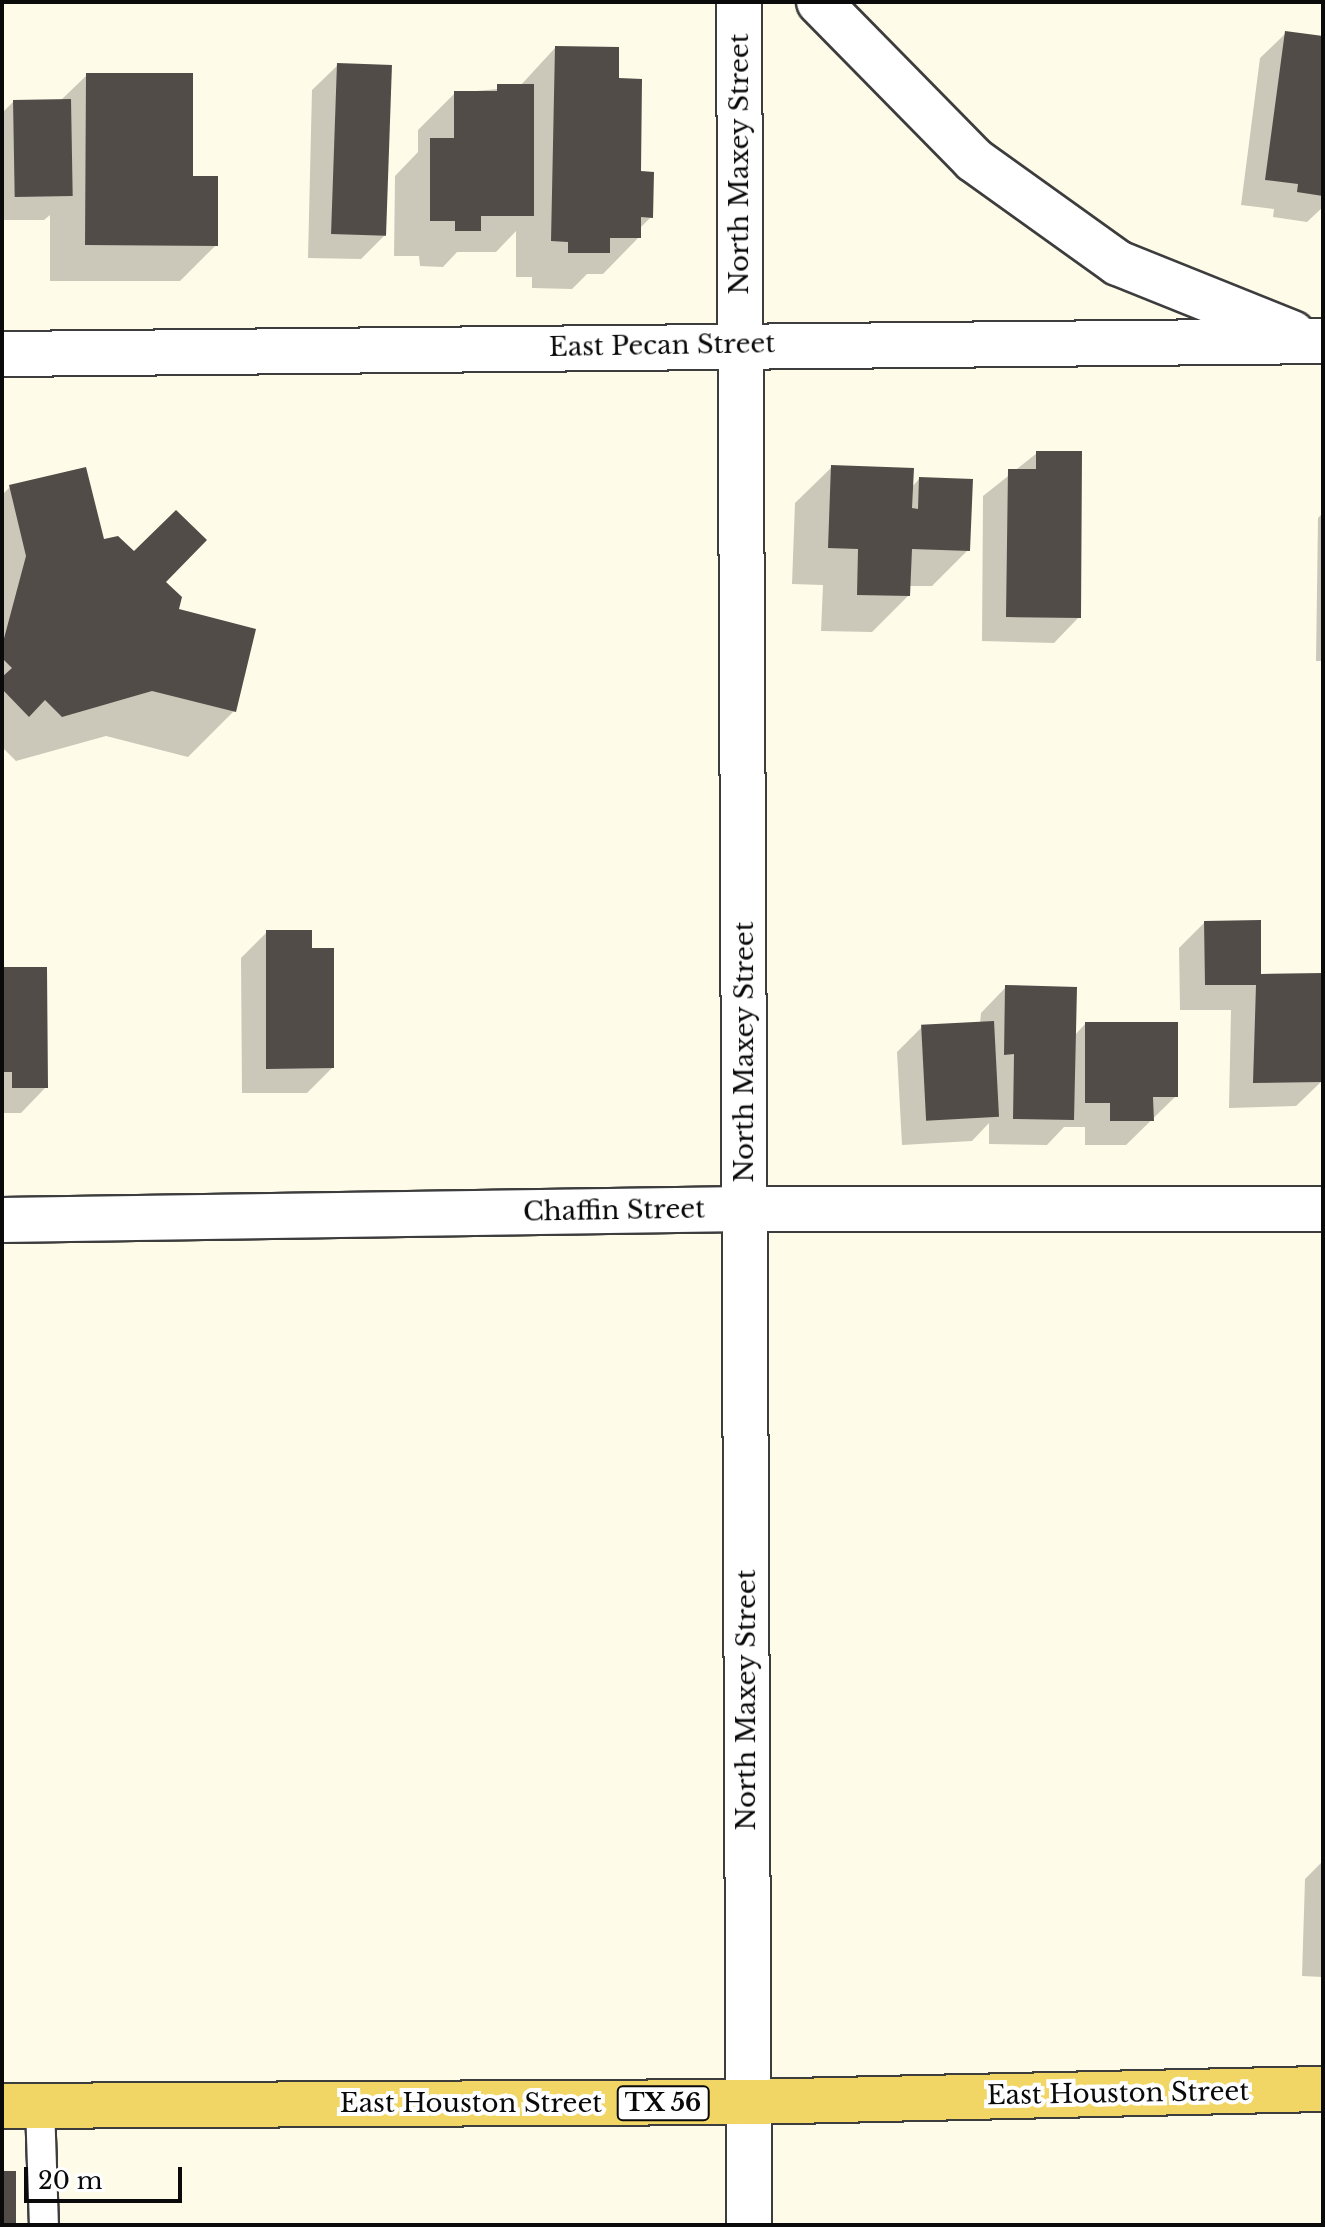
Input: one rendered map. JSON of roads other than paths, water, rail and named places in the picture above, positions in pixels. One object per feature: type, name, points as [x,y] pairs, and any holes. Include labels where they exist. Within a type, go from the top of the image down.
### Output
[{"type":"main road","name":"East Houston Street","points":[[21,2106],[748,2102],[1323,2089]]},
{"type":"street","name":"North Maxey Street","points":[[739,2],[749,2225]]},
{"type":"street","points":[[819,2],[974,160],[1118,263],[1317,341]]},
{"type":"street","name":"East Pecan Street","points":[[2,354],[741,344],[1317,341]]},
{"type":"street","name":"Chaffin Street","points":[[2,1220],[745,1209],[1323,1209]]},
{"type":"lane","points":[[21,2106],[44,2225]]}]
